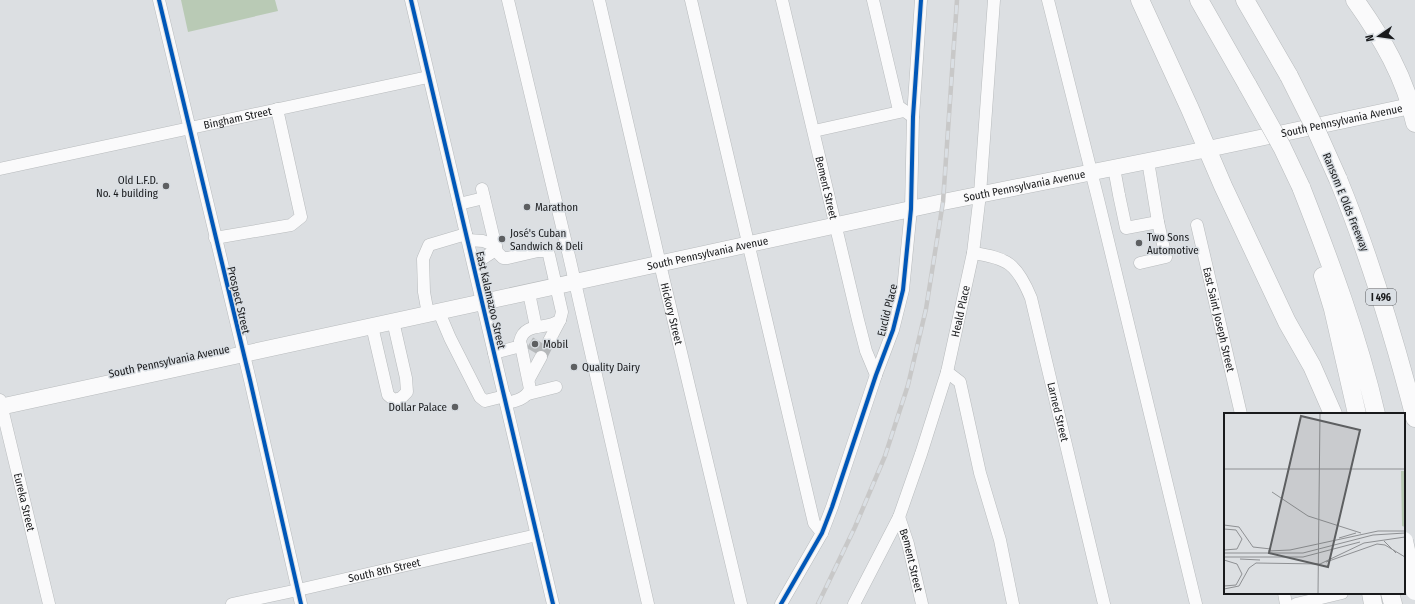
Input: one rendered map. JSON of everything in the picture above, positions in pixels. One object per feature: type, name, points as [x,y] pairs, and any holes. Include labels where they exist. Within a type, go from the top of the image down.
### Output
[{"type":"highway","points":[[1140,0],[1208,149],[1223,186],[1287,322],[1312,366],[1333,413]]},
{"type":"highway","points":[[1199,0],[1282,147],[1301,186],[1344,302],[1362,358],[1376,413]]},
{"type":"highway","name":"Ransom E Olds Freeway","points":[[1246,0],[1289,76],[1317,132],[1338,179],[1361,238],[1385,309],[1415,418]]},
{"type":"highway","points":[[1355,0],[1375,30],[1397,69],[1413,105],[1415,123]]},
{"type":"highway","points":[[1301,186],[1316,252],[1333,309],[1357,413]]},
{"type":"highway","points":[[1287,322],[1303,371],[1321,413]]},
{"type":"highway","points":[[1405,546],[1415,591]]},
{"type":"highway","points":[[1371,594],[1373,604]]},
{"type":"highway","points":[[1390,594],[1394,604]]},
{"type":"highway","points":[[1393,594],[1394,604]]},
{"type":"main road","name":"South Pennsylvania Avenue","points":[[0,404],[483,303],[980,194],[1208,149],[1413,105]]},
{"type":"street","name":"Prospect Street","points":[[159,0],[301,604]]},
{"type":"street","name":"East Kalamazoo Street","points":[[411,0],[553,604]]},
{"type":"street","points":[[508,0],[575,283],[648,604]]},
{"type":"street","name":"Hickory Street","points":[[599,0],[741,604]]},
{"type":"street","points":[[691,0],[814,523],[822,533]]},
{"type":"street","name":"Bement Street","points":[[782,0],[866,351],[876,375]]},
{"type":"street","points":[[873,0],[898,106],[908,114]]},
{"type":"street","name":"Euclid Place","points":[[781,604],[822,533],[893,330],[903,290],[911,209],[908,114],[922,0]]},
{"type":"street","name":"Heald Place","points":[[854,604],[898,516],[921,454],[947,372],[972,253],[980,194],[994,0]]},
{"type":"street","points":[[1048,0],[1092,172],[1196,604]]},
{"type":"street","points":[[1134,0],[1155,35]]},
{"type":"street","points":[[1363,0],[1375,30]]},
{"type":"street","name":"Bingham Street","points":[[0,169],[428,77]]},
{"type":"street","points":[[215,238],[290,225],[301,217],[277,109]]},
{"type":"street","points":[[814,131],[908,114]]},
{"type":"street","points":[[1140,263],[1166,257],[1158,222],[1148,161]]},
{"type":"street","points":[[1114,168],[1118,195],[1126,228],[1158,222]]},
{"type":"street","points":[[459,204],[483,193],[497,252],[503,258],[538,251],[547,251],[549,255],[555,287],[562,312],[560,320],[543,332],[524,331],[521,334],[520,341],[529,379],[530,389],[528,394]]},
{"type":"street","name":"East Saint Joseph Street","points":[[1197,225],[1241,413]]},
{"type":"street","points":[[496,246],[467,237],[429,244],[423,259],[424,292],[433,313],[450,338],[480,397],[485,400],[505,399],[517,401],[528,394],[556,387]]},
{"type":"street","points":[[474,264],[490,253],[496,246]]},
{"type":"street","name":"Larned Street","points":[[972,253],[1001,258],[1023,279],[1031,298],[1104,604]]},
{"type":"street","points":[[529,293],[543,332]]},
{"type":"street","points":[[543,332],[560,320]]},
{"type":"street","points":[[372,326],[388,395],[394,400],[401,398],[407,392],[406,378],[393,321]]},
{"type":"street","points":[[494,353],[521,346]]},
{"type":"street","points":[[525,363],[536,354],[529,379]]},
{"type":"street","points":[[947,372],[960,382],[980,473],[1000,540],[1013,604]]},
{"type":"street","name":"Eureka Street","points":[[0,404],[49,604]]},
{"type":"street","name":"Bement Street","points":[[898,516],[908,544],[922,604]]},
{"type":"street","name":"South 8th Street","points":[[232,604],[537,535]]},
{"type":"street","points":[[1405,578],[1415,576]]},
{"type":"street","points":[[1284,594],[1286,604]]},
{"type":"street","points":[[1296,604],[1338,594]]},
{"type":"green space","points":[[181,0],[275,0],[278,11],[188,32]]},
{"type":"tunnel","points":[[532,351],[541,336]]},
{"type":"tunnel","points":[[541,357],[549,341]]},
{"type":"railway","points":[[818,604],[855,527],[885,456],[908,385],[926,309],[943,202],[957,0]]},
{"type":"cycle path","points":[[159,0],[250,380],[301,604]]},
{"type":"cycle path","points":[[411,0],[553,604]]},
{"type":"cycle path","points":[[781,604],[822,533],[893,330],[903,290],[911,209],[913,117],[921,0]]},
{"type":"place","name":"Old L.F.D. No. 4 building","points":[[166,186]]},
{"type":"place","name":"Marathon","points":[[527,207]]},
{"type":"place","name":"José's Cuban Sandwich & Deli","points":[[502,239]]},
{"type":"place","name":"Two Sons Automotive","points":[[1139,243]]},
{"type":"place","name":"Mobil","points":[[535,344]]},
{"type":"place","name":"Quality Dairy","points":[[574,367]]},
{"type":"place","name":"Dollar Palace","points":[[455,407]]}]
